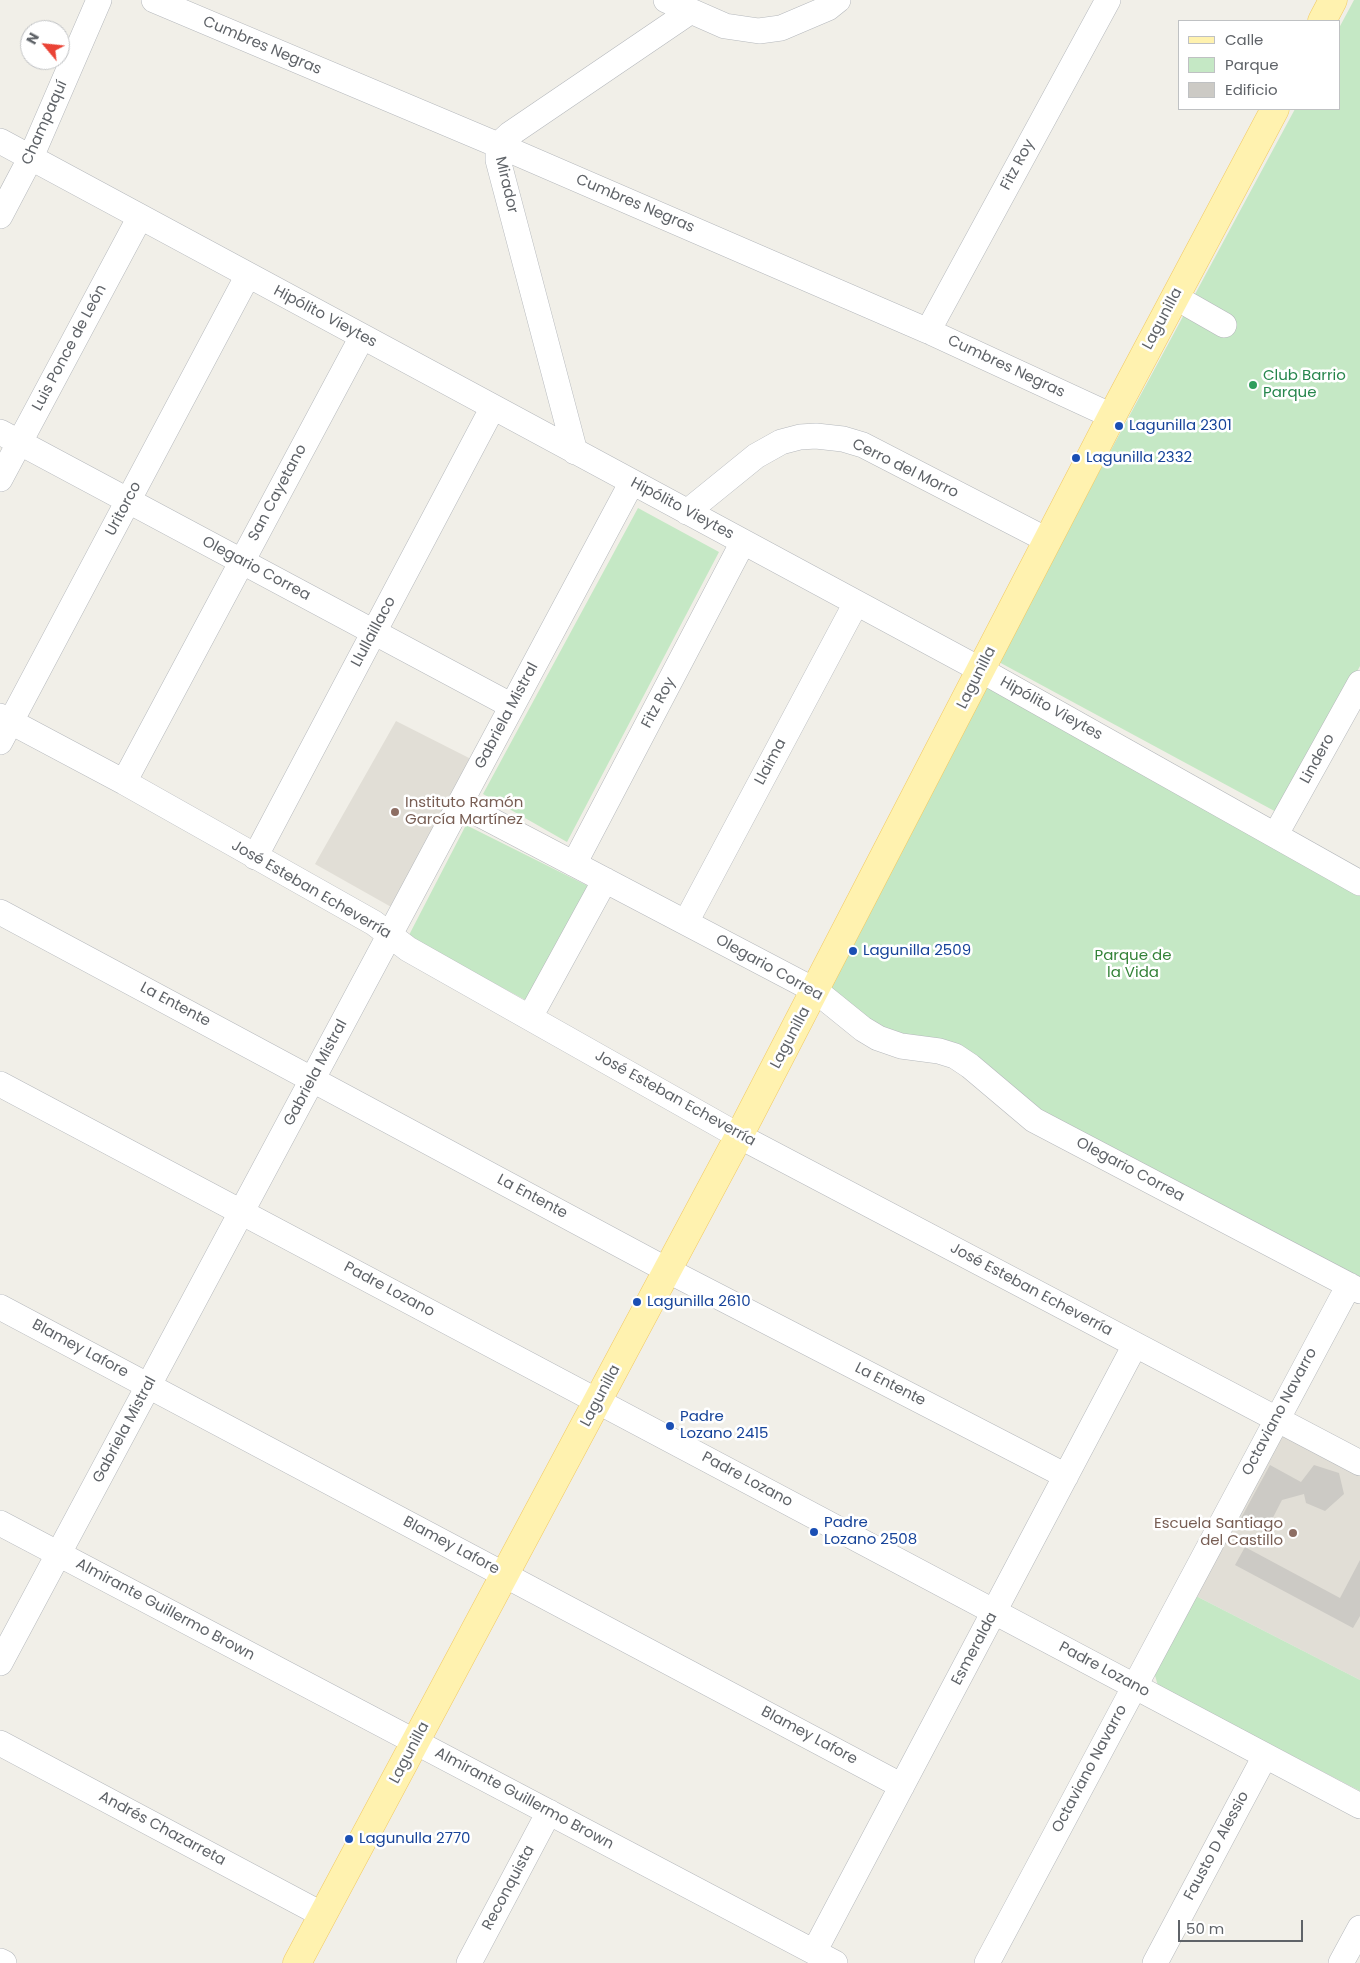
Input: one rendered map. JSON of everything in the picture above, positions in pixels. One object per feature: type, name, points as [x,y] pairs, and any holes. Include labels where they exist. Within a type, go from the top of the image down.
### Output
[{"type":"main road","points":[[1323,20],[1333,0]]},
{"type":"main road","name":"Lagunilla","points":[[297,1963],[506,1575],[816,991],[1047,540],[1274,110]]},
{"type":"street","name":"Champaquí","points":[[0,216],[31,157],[99,0]]},
{"type":"street","name":"Cumbres Negras","points":[[154,0],[498,145],[928,331],[1112,416]]},
{"type":"street","points":[[666,0],[725,26],[759,31],[781,28],[828,8],[838,0]]},
{"type":"street","name":"Fitz Roy","points":[[928,331],[1101,4]]},
{"type":"street","name":"Mirador","points":[[575,452],[498,160],[498,145],[510,134],[691,11]]},
{"type":"street","name":"Hipólito Vieytes","points":[[0,141],[981,670],[1276,834],[1360,883]]},
{"type":"street","name":"Luis Ponce de León","points":[[0,479],[10,437],[140,217]]},
{"type":"street","name":"Uritorco","points":[[4,727],[129,501],[248,275]]},
{"type":"street","points":[[1175,297],[1224,325]]},
{"type":"street","name":"San Cayetano","points":[[124,782],[362,337]]},
{"type":"street","name":"Llullaillaco","points":[[255,856],[493,407]]},
{"type":"street","name":"Cerro del Morro","points":[[687,512],[756,456],[781,442],[800,437],[816,436],[844,439],[863,445],[1047,540]]},
{"type":"street","name":"Olegario Correa","points":[[10,437],[512,706]]},
{"type":"street","name":"Gabriela Mistral","points":[[0,1663],[632,482]]},
{"type":"street","name":"Fitz Roy","points":[[574,864],[743,542]]},
{"type":"street","name":"Llaima","points":[[686,922],[856,602]]},
{"type":"street","name":"Lindero","points":[[1276,834],[1358,693]]},
{"type":"street","name":"José Esteban Echeverría","points":[[4,727],[124,782],[374,923],[408,948],[739,1136],[1360,1463]]},
{"type":"street","name":"Olegario Correa","points":[[460,804],[816,991],[862,1029],[878,1038],[901,1046],[939,1051],[955,1056],[970,1066],[1034,1120],[1354,1288]]},
{"type":"street","points":[[530,1017],[605,880]]},
{"type":"street","name":"La Entente","points":[[1,915],[313,1079],[667,1270],[1066,1476]]},
{"type":"street","name":"Padre Lozano","points":[[0,1084],[1360,1806]]},
{"type":"street","name":"Octaviano Navarro","points":[[987,1963],[1276,1419],[1354,1288]]},
{"type":"street","name":"Blamey Lafore","points":[[0,1307],[902,1786]]},
{"type":"street","name":"Esmeralda","points":[[825,1958],[902,1786],[1135,1345]]},
{"type":"street","name":"Almirante Guillermo Brown","points":[[0,1523],[825,1958]]},
{"type":"street","name":"Andrés Chazarreta","points":[[0,1743],[323,1915]]},
{"type":"street","name":"Fausto D Alessio","points":[[1155,1963],[1265,1756]]},
{"type":"street","name":"Reconquista","points":[[474,1962],[549,1812]]},
{"type":"street","points":[[1341,1963],[1360,1928]]},
{"type":"street","points":[[0,1961],[4,1963]]},
{"type":"shaded area","name":"Instituto Ramón García Martínez","points":[[396,721],[473,760],[393,908],[315,864]]},
{"type":"shaded area","name":"Escuela Santiago del Castillo","points":[[1280,1429],[1360,1471],[1360,1680],[1194,1595]]},
{"type":"green space","name":"Club Barrio Parque","points":[[1354,0],[1360,0],[1360,666],[1280,814],[997,661],[1294,110],[1340,110],[1340,26]]},
{"type":"green space","points":[[638,508],[719,552],[567,842],[483,794]]},
{"type":"green space","name":"Parque de la Vida","points":[[981,670],[1360,883],[1360,1291],[1034,1120],[970,1066],[901,1046],[816,991]]},
{"type":"green space","points":[[466,825],[592,888],[531,1003],[408,937]]},
{"type":"green space","points":[[1194,1595],[1360,1680],[1360,1791],[1158,1686],[1154,1672]]},
{"type":"building","points":[[1270,1465],[1301,1482],[1314,1465],[1339,1473],[1344,1494],[1325,1511],[1306,1503],[1304,1494],[1282,1500],[1265,1533],[1240,1520]]},
{"type":"building","points":[[1245,1547],[1340,1598],[1360,1560],[1360,1616],[1353,1628],[1235,1565]]},
{"type":"place","name":"Club Barrio Parque","points":[[1253,385]]},
{"type":"place","name":"Lagunilla 2301","points":[[1119,426]]},
{"type":"place","name":"Lagunilla 2332","points":[[1076,458]]},
{"type":"place","name":"Instituto Ramón García Martínez","points":[[395,812]]},
{"type":"place","name":"Lagunilla 2509","points":[[853,951]]},
{"type":"place","name":"Lagunilla 2610","points":[[637,1302]]},
{"type":"place","name":"Padre Lozano 2415","points":[[670,1426]]},
{"type":"place","name":"Padre Lozano 2508","points":[[814,1532]]},
{"type":"place","name":"Escuela Santiago del Castillo","points":[[1293,1533]]},
{"type":"place","name":"Lagunulla 2770","points":[[349,1839]]}]
